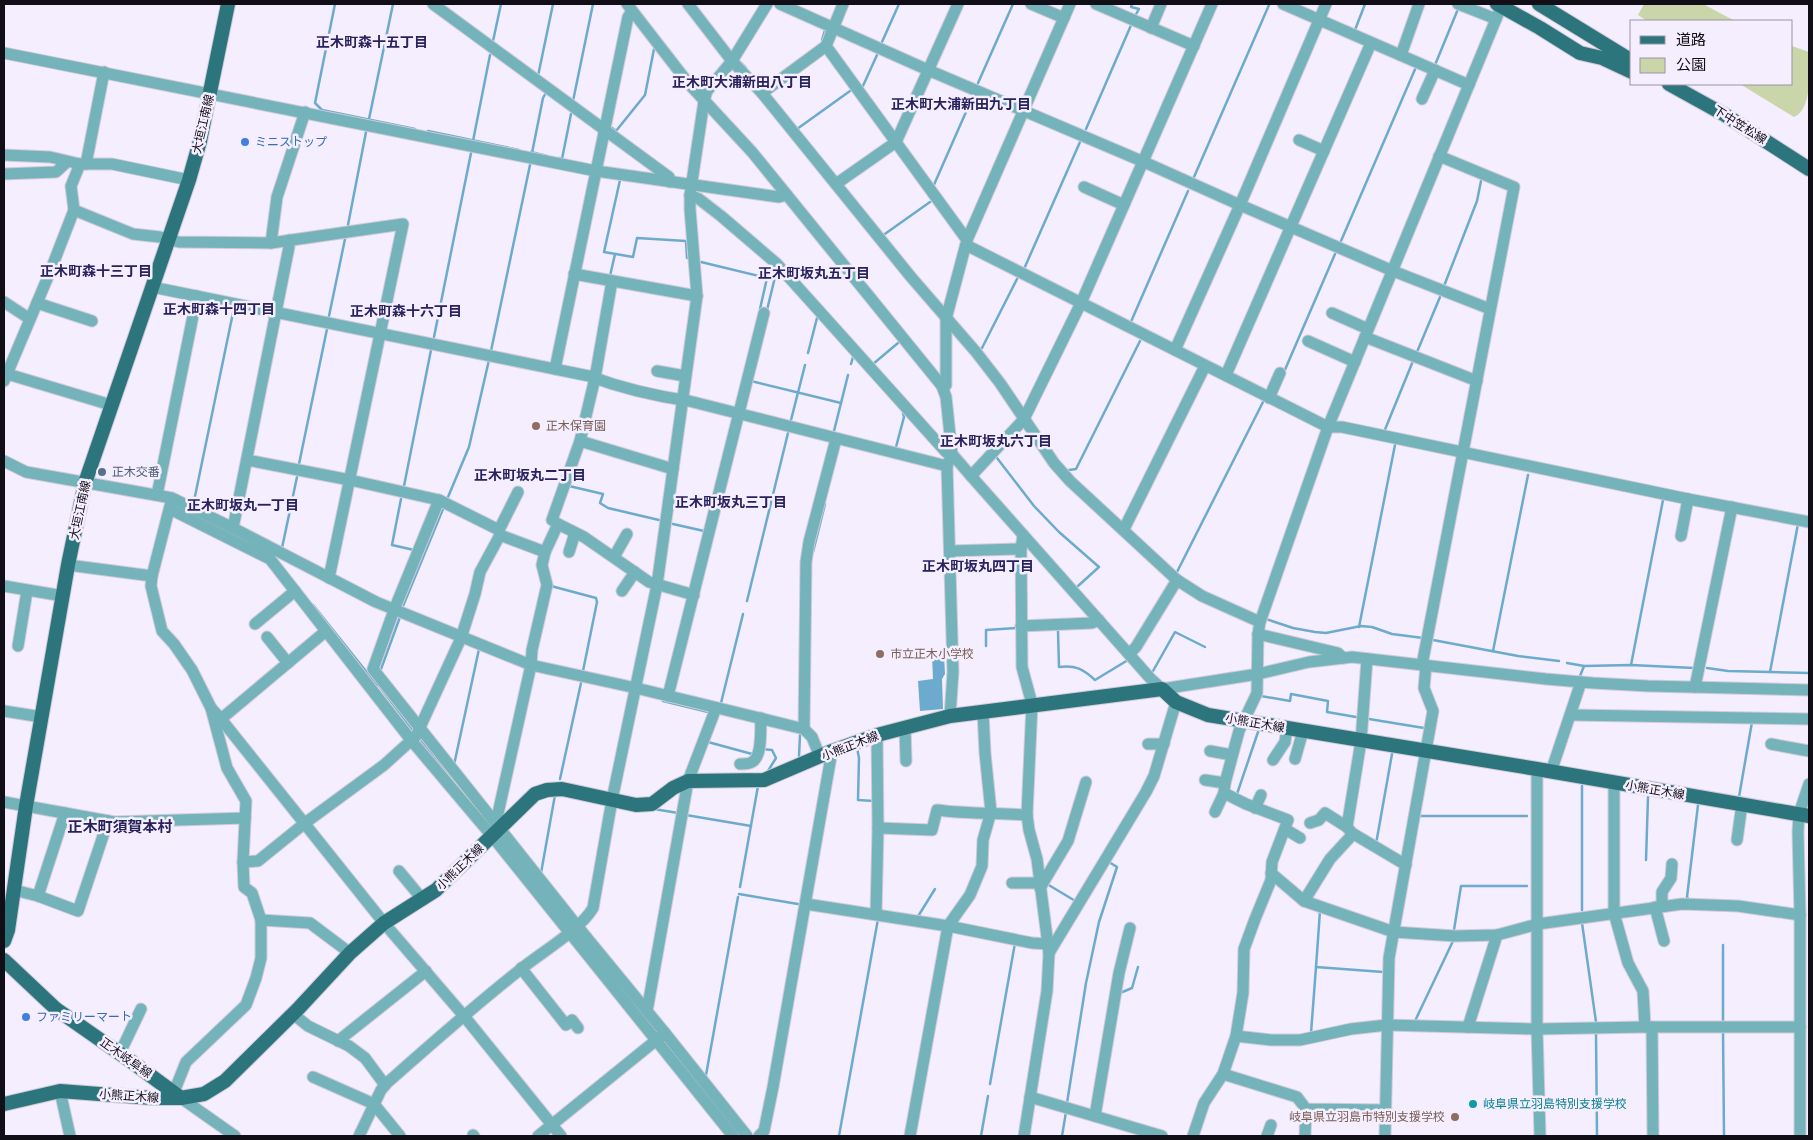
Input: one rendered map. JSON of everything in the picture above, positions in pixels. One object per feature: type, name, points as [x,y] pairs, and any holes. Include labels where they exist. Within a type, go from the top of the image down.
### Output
[{"type":"main road","name":"大垣江南線","points":[[4,941],[8,930],[26,806],[68,565],[85,482],[170,240],[189,180],[200,141],[228,4]]},
{"type":"main road","points":[[1539,4],[1630,60]]},
{"type":"main road","points":[[1498,10],[1540,28],[1580,54],[1602,58],[1630,71]]},
{"type":"main road","name":"下中笠松線","points":[[1671,85],[1725,115],[1809,169]]},
{"type":"main road","name":"小熊正木線","points":[[4,1104],[60,1091],[177,1095],[204,1094],[225,1081],[293,1014],[350,953],[384,923],[436,890],[535,794],[547,790],[562,789],[636,805],[652,804],[673,788],[688,781],[764,780],[832,751],[877,735],[950,716],[1032,704],[1162,689],[1176,702],[1208,715],[1804,815]]},
{"type":"main road","name":"正木岐阜線","points":[[4,960],[56,1009],[177,1095]]},
{"type":"street","points":[[434,4],[669,177],[670,182]]},
{"type":"street","points":[[688,4],[732,61],[762,93],[910,278],[976,352],[1000,383],[1054,463],[1070,481],[1177,580],[1202,596],[1260,622]]},
{"type":"street","points":[[359,1136],[385,1085],[521,968],[588,917],[592,908],[612,800],[657,585],[696,296],[690,209],[704,101],[707,91],[732,61],[767,4]]},
{"type":"street","points":[[780,4],[928,70],[1144,162],[1240,206],[1393,271],[1490,309]]},
{"type":"street","points":[[762,93],[826,46],[842,4]]},
{"type":"street","points":[[836,184],[896,142],[958,4]]},
{"type":"street","points":[[1031,4],[1064,18]]},
{"type":"street","points":[[942,386],[946,385],[946,319],[967,243],[1023,109],[1070,4]]},
{"type":"street","points":[[1096,4],[1194,46]]},
{"type":"street","points":[[1151,28],[1161,4]]},
{"type":"street","points":[[971,476],[1024,418],[1081,303],[1212,4]]},
{"type":"street","points":[[1283,4],[1468,85]]},
{"type":"street","points":[[1175,350],[1240,206],[1326,4]]},
{"type":"street","points":[[1401,55],[1419,4]]},
{"type":"street","points":[[1214,812],[1225,788],[1239,731],[1257,693],[1260,622],[1328,427],[1498,10],[1458,4]]},
{"type":"street","points":[[555,369],[630,7]]},
{"type":"street","points":[[630,7],[689,84],[752,152],[942,386],[946,397],[952,454],[947,466],[953,672],[950,716]]},
{"type":"street","points":[[1226,375],[1371,43]]},
{"type":"street","points":[[826,46],[967,243],[1081,303],[1328,427],[1342,427],[1688,499],[1809,522]]},
{"type":"street","points":[[4,53],[596,171],[670,182],[691,190],[778,197],[786,195]]},
{"type":"street","points":[[1422,99],[1434,70]]},
{"type":"street","points":[[104,72],[83,164],[71,186],[74,210],[37,303],[5,376],[111,405]]},
{"type":"street","points":[[271,243],[277,197],[306,112]]},
{"type":"street","points":[[1299,140],[1324,151]]},
{"type":"street","points":[[4,155],[50,157],[66,162],[83,164],[112,164],[189,180]]},
{"type":"street","points":[[1385,1136],[1390,958],[1433,711],[1424,688],[1424,665],[1462,452],[1514,187],[1439,156]]},
{"type":"street","points":[[4,174],[56,172],[66,162]]},
{"type":"street","points":[[1084,187],[1124,205]]},
{"type":"street","points":[[691,190],[699,199],[776,264],[946,452],[952,454],[1150,678],[1162,689],[1258,674],[1309,662],[1352,657],[1582,682],[1648,686],[1809,690]]},
{"type":"street","points":[[74,210],[133,234],[179,242],[271,243],[403,224],[330,578]]},
{"type":"street","points":[[233,528],[289,240]]},
{"type":"street","points":[[574,274],[696,296]]},
{"type":"street","points":[[612,281],[595,378],[580,442],[552,520],[614,557],[649,582],[694,595]]},
{"type":"street","points":[[152,287],[555,369],[595,378],[607,383],[627,383],[682,400],[947,466]]},
{"type":"street","points":[[157,495],[197,296]]},
{"type":"street","points":[[4,302],[30,319]]},
{"type":"street","points":[[37,303],[92,321]]},
{"type":"street","points":[[1332,312],[1367,333],[1477,381]]},
{"type":"street","points":[[668,696],[764,313]]},
{"type":"street","points":[[1308,341],[1355,362]]},
{"type":"street","points":[[1124,529],[1205,366]]},
{"type":"street","points":[[657,371],[685,376]]},
{"type":"street","points":[[1269,398],[1280,373]]},
{"type":"street","points":[[804,728],[806,562],[809,542],[836,439]]},
{"type":"street","points":[[580,442],[673,469]]},
{"type":"street","points":[[247,460],[439,500],[499,533],[545,552]]},
{"type":"street","points":[[4,461],[26,472],[157,495],[270,559],[411,740],[496,832]]},
{"type":"street","points":[[243,862],[258,861],[384,766],[411,740],[419,729],[461,638],[480,572],[518,492]]},
{"type":"street","points":[[1681,536],[1688,499]]},
{"type":"street","points":[[439,500],[394,610],[373,669],[496,832],[573,929],[656,1041],[733,1136]]},
{"type":"street","points":[[171,504],[233,528],[394,610],[531,665],[804,728],[812,737],[820,757]]},
{"type":"street","points":[[171,504],[151,586],[162,631],[174,644],[192,670],[210,708],[227,768],[246,801],[243,862],[244,887],[252,893],[261,920],[261,958],[246,1006],[186,1062],[177,1095],[235,1136]]},
{"type":"street","points":[[1696,687],[1732,507]]},
{"type":"street","points":[[496,832],[497,818],[547,585],[542,565],[545,552],[558,524]]},
{"type":"street","points":[[569,552],[575,533]]},
{"type":"street","points":[[614,557],[627,534]]},
{"type":"street","points":[[1023,535],[1021,549],[1022,667],[1032,704],[1027,815],[1037,859],[1048,948],[1047,991],[1024,1136]]},
{"type":"street","points":[[950,551],[1021,549]]},
{"type":"street","points":[[68,565],[152,576]]},
{"type":"street","points":[[622,591],[634,572]]},
{"type":"street","points":[[1129,654],[1136,648],[1177,580]]},
{"type":"street","points":[[4,586],[63,596]]},
{"type":"street","points":[[18,646],[27,590]]},
{"type":"street","points":[[255,624],[295,591]]},
{"type":"street","points":[[1021,626],[1092,623],[1099,620]]},
{"type":"street","points":[[221,719],[326,631]]},
{"type":"street","points":[[1258,634],[1338,653],[1343,658]]},
{"type":"street","points":[[267,637],[288,663]]},
{"type":"street","points":[[1304,901],[1350,830],[1361,741],[1367,659]]},
{"type":"street","points":[[1551,772],[1582,682]]},
{"type":"street","points":[[1048,948],[1146,792],[1154,776],[1176,702]]},
{"type":"street","points":[[210,708],[221,719],[384,923],[464,1016],[561,1136]]},
{"type":"street","points":[[647,1011],[688,781],[716,708]]},
{"type":"street","points":[[4,711],[42,717]]},
{"type":"street","points":[[910,1136],[948,926],[970,895],[982,866],[983,840],[991,812],[983,712]]},
{"type":"street","points":[[1571,715],[1809,719]]},
{"type":"street","points":[[740,764],[752,762],[757,757],[760,746],[761,718]]},
{"type":"street","points":[[905,727],[906,761]]},
{"type":"street","points":[[1273,760],[1286,742],[1286,728]]},
{"type":"street","points":[[1295,759],[1303,731]]},
{"type":"street","points":[[876,914],[878,828],[877,735]]},
{"type":"street","points":[[1148,744],[1164,744]]},
{"type":"street","points":[[1771,744],[1809,751]]},
{"type":"street","points":[[759,1136],[764,1131],[773,1087],[832,751]]},
{"type":"street","points":[[1210,751],[1232,755]]},
{"type":"street","points":[[1537,769],[1537,1029],[1540,1136]]},
{"type":"street","points":[[1193,1136],[1204,1103],[1223,1074],[1236,1036],[1243,993],[1244,950],[1272,880],[1272,862],[1288,820],[1255,808],[1225,788],[1205,780]]},
{"type":"street","points":[[1040,886],[1068,841],[1086,782]]},
{"type":"street","points":[[1614,783],[1614,913],[1628,962],[1643,991],[1649,1027],[1654,1136]]},
{"type":"street","points":[[1800,1136],[1800,915],[1804,878],[1804,815],[1809,784]]},
{"type":"street","points":[[1255,808],[1261,795]]},
{"type":"street","points":[[4,802],[108,821],[246,818]]},
{"type":"street","points":[[1737,840],[1742,804]]},
{"type":"street","points":[[878,828],[932,830],[937,810],[970,814],[991,812],[1027,815]]},
{"type":"street","points":[[38,896],[65,813]]},
{"type":"street","points":[[1310,823],[1319,820],[1324,813],[1406,865]]},
{"type":"street","points":[[14,890],[38,896],[78,912],[108,821]]},
{"type":"street","points":[[1285,829],[1300,838]]},
{"type":"street","points":[[1664,941],[1658,907],[1662,892],[1671,878],[1672,864]]},
{"type":"street","points":[[398,871],[423,900]]},
{"type":"street","points":[[1272,873],[1304,901],[1394,932],[1455,936],[1497,935],[1538,924],[1682,904],[1738,906],[1800,915]]},
{"type":"street","points":[[1012,883],[1040,886]]},
{"type":"street","points":[[806,904],[948,926],[1048,948]]},
{"type":"street","points":[[261,920],[310,923],[350,953]]},
{"type":"street","points":[[1095,1116],[1119,972],[1130,928]]},
{"type":"street","points":[[573,929],[647,1011],[747,1136]]},
{"type":"street","points":[[1468,1027],[1497,935]]},
{"type":"street","points":[[521,968],[566,1025],[572,1020],[578,1028]]},
{"type":"street","points":[[338,1041],[426,971]]},
{"type":"street","points":[[120,1053],[142,1009]]},
{"type":"street","points":[[293,1014],[308,1026],[338,1041],[365,1058],[385,1085]]},
{"type":"street","points":[[1236,1036],[1271,1040],[1300,1040],[1351,1029],[1388,1025],[1537,1029],[1800,1027]]},
{"type":"street","points":[[538,1136],[665,1034]]},
{"type":"street","points":[[1223,1074],[1297,1097],[1306,1109],[1305,1136]]},
{"type":"street","points":[[313,1077],[374,1104],[400,1136]]},
{"type":"street","points":[[60,1091],[70,1136]]},
{"type":"street","points":[[1030,1097],[1162,1136]]},
{"type":"street","points":[[1306,1109],[1386,1110]]},
{"type":"green space","points":[[1644,4],[1703,4],[1733,20],[1646,20],[1638,15]]},
{"type":"green space","points":[[1793,46],[1809,52],[1809,88],[1807,97],[1800,113],[1794,117],[1742,85],[1793,85]]},
{"type":"water","points":[[932,656],[944,656],[945,674],[942,679],[943,709],[920,711],[918,681],[933,679]]},
{"type":"waterway","points":[[335,4],[315,103],[322,110],[415,129]]},
{"type":"waterway","points":[[369,119],[393,4]]},
{"type":"waterway","points":[[491,43],[501,4]]},
{"type":"waterway","points":[[538,76],[553,4]]},
{"type":"waterway","points":[[573,101],[593,4]]},
{"type":"waterway","points":[[882,42],[899,4]]},
{"type":"waterway","points":[[978,83],[1013,4]]},
{"type":"waterway","points":[[1132,4],[1131,7],[1139,9],[1135,16]]},
{"type":"waterway","points":[[1355,30],[1365,4]]},
{"type":"waterway","points":[[1194,177],[1269,5]]},
{"type":"waterway","points":[[1435,65],[1458,9]]},
{"type":"waterway","points":[[1086,129],[1132,23]]},
{"type":"waterway","points":[[822,40],[825,30]]},
{"type":"waterway","points":[[611,127],[616,131],[645,95],[654,49]]},
{"type":"waterway","points":[[473,141],[490,55]]},
{"type":"waterway","points":[[862,88],[877,55]]},
{"type":"waterway","points":[[740,62],[746,68]]},
{"type":"waterway","points":[[1341,241],[1416,67]]},
{"type":"waterway","points":[[532,153],[543,98],[547,91]]},
{"type":"waterway","points":[[797,129],[850,91]]},
{"type":"waterway","points":[[933,187],[973,96]]},
{"type":"waterway","points":[[559,158],[562,159],[571,114]]},
{"type":"waterway","points":[[428,131],[519,150]]},
{"type":"waterway","points":[[348,225],[366,132]]},
{"type":"waterway","points":[[1024,269],[1080,142]]},
{"type":"waterway","points":[[531,152],[547,156]]},
{"type":"waterway","points":[[434,337],[471,153]]},
{"type":"waterway","points":[[491,351],[530,165]]},
{"type":"waterway","points":[[620,180],[604,252],[633,257],[637,238],[686,241],[687,258]]},
{"type":"waterway","points":[[1444,286],[1477,201],[1481,181]]},
{"type":"waterway","points":[[1130,324],[1188,191]]},
{"type":"waterway","points":[[882,236],[930,202]]},
{"type":"waterway","points":[[329,316],[345,239]]},
{"type":"waterway","points":[[610,276],[615,254]]},
{"type":"waterway","points":[[1284,372],[1335,254]]},
{"type":"waterway","points":[[701,262],[767,278],[760,309]]},
{"type":"waterway","points":[[767,310],[776,273]]},
{"type":"waterway","points":[[979,350],[982,348],[1019,275]]},
{"type":"waterway","points":[[1417,352],[1440,297]]},
{"type":"waterway","points":[[194,501],[234,308],[236,309]]},
{"type":"waterway","points":[[808,353],[817,318]]},
{"type":"waterway","points":[[299,464],[327,329]]},
{"type":"waterway","points":[[1068,474],[1069,470],[1076,469],[1140,341]]},
{"type":"waterway","points":[[873,364],[898,343]]},
{"type":"waterway","points":[[404,486],[431,350]]},
{"type":"waterway","points":[[851,364],[853,357]]},
{"type":"waterway","points":[[448,497],[469,447],[489,360]]},
{"type":"waterway","points":[[1384,432],[1413,361]]},
{"type":"waterway","points":[[791,420],[805,365]]},
{"type":"waterway","points":[[841,403],[848,375]]},
{"type":"waterway","points":[[751,381],[841,403],[834,431]]},
{"type":"waterway","points":[[1177,572],[1263,402]]},
{"type":"waterway","points":[[896,447],[904,417],[903,413]]},
{"type":"waterway","points":[[747,601],[788,433]]},
{"type":"waterway","points":[[1359,627],[1395,445]]},
{"type":"waterway","points":[[997,458],[1034,506],[1059,532],[1099,567],[1078,586]]},
{"type":"waterway","points":[[1493,651],[1528,475]]},
{"type":"waterway","points":[[281,547],[297,477]]},
{"type":"waterway","points":[[569,486],[603,494],[600,503],[608,508],[659,520]]},
{"type":"waterway","points":[[401,499],[392,545],[414,550]]},
{"type":"waterway","points":[[1631,665],[1663,500]]},
{"type":"waterway","points":[[813,552],[825,504]]},
{"type":"waterway","points":[[403,606],[443,509]]},
{"type":"waterway","points":[[673,524],[704,531]]},
{"type":"waterway","points":[[1770,672],[1798,524]]},
{"type":"waterway","points":[[551,586],[596,598],[597,602],[583,671]]},
{"type":"waterway","points":[[313,605],[377,685]]},
{"type":"waterway","points":[[721,703],[743,614]]},
{"type":"waterway","points":[[381,669],[400,617]]},
{"type":"waterway","points":[[1266,619],[1293,628],[1315,632],[1326,633],[1361,626],[1372,627],[1392,634],[1423,638]]},
{"type":"waterway","points":[[986,646],[986,630],[1016,628]]},
{"type":"waterway","points":[[1058,631],[1059,667],[1079,669],[1095,680],[1128,660]]},
{"type":"waterway","points":[[1153,671],[1175,632],[1205,647]]},
{"type":"waterway","points":[[1433,640],[1518,656],[1559,661]]},
{"type":"waterway","points":[[454,765],[479,649],[482,650]]},
{"type":"waterway","points":[[1567,663],[1584,666],[1580,676]]},
{"type":"waterway","points":[[1584,666],[1631,665],[1694,668]]},
{"type":"waterway","points":[[1707,668],[1728,671],[1809,673]]},
{"type":"waterway","points":[[377,683],[412,729]]},
{"type":"waterway","points":[[560,779],[581,683]]},
{"type":"waterway","points":[[1261,696],[1290,701],[1291,694],[1328,701],[1327,712],[1356,717]]},
{"type":"waterway","points":[[663,701],[708,712]]},
{"type":"waterway","points":[[1369,719],[1424,728]]},
{"type":"waterway","points":[[1739,797],[1752,722]]},
{"type":"waterway","points":[[1237,794],[1258,732]]},
{"type":"waterway","points":[[799,756],[800,735]]},
{"type":"waterway","points":[[421,740],[472,803]]},
{"type":"waterway","points":[[708,742],[752,754],[754,751]]},
{"type":"waterway","points":[[857,748],[859,758],[858,800],[874,801],[874,803]]},
{"type":"waterway","points":[[762,749],[772,750],[776,758],[768,771]]},
{"type":"waterway","points":[[1376,844],[1392,754]]},
{"type":"waterway","points":[[740,887],[758,786]]},
{"type":"waterway","points":[[1582,786],[1582,910]]},
{"type":"waterway","points":[[541,873],[555,795]]},
{"type":"waterway","points":[[1646,860],[1648,797]]},
{"type":"waterway","points":[[1689,900],[1687,897],[1698,805]]},
{"type":"waterway","points":[[654,809],[678,813]]},
{"type":"waterway","points":[[686,815],[751,826]]},
{"type":"waterway","points":[[1418,816],[1527,816]]},
{"type":"waterway","points":[[1067,1103],[1086,983],[1099,922],[1117,867],[1109,862]]},
{"type":"waterway","points":[[1047,884],[1077,902]]},
{"type":"waterway","points":[[1454,930],[1461,886],[1527,886]]},
{"type":"waterway","points":[[917,918],[935,889]]},
{"type":"waterway","points":[[739,894],[798,904]]},
{"type":"waterway","points":[[706,1075],[738,897]]},
{"type":"waterway","points":[[1316,967],[1320,911]]},
{"type":"waterway","points":[[839,1136],[878,919]]},
{"type":"waterway","points":[[1582,923],[1596,1022]]},
{"type":"waterway","points":[[1415,1021],[1453,941]]},
{"type":"waterway","points":[[990,1084],[1015,943]]},
{"type":"waterway","points":[[1723,945],[1723,1022]]},
{"type":"waterway","points":[[1120,993],[1132,988],[1138,967]]},
{"type":"waterway","points":[[1311,1033],[1316,967],[1383,972]]},
{"type":"waterway","points":[[1723,1031],[1724,1136]]},
{"type":"waterway","points":[[1596,1033],[1597,1136]]},
{"type":"waterway","points":[[981,1136],[988,1096]]},
{"type":"waterway","points":[[1062,1136],[1066,1112]]},
{"type":"place","name":"ミニストップ","points":[[245,142]]},
{"type":"place","name":"正木保育園","points":[[536,426]]},
{"type":"place","name":"正木交番","points":[[102,472]]},
{"type":"place","name":"市立正木小学校","points":[[880,654]]},
{"type":"place","name":"ファミリーマート","points":[[26,1017]]},
{"type":"place","name":"岐阜県立羽島特別支援学校","points":[[1473,1104]]},
{"type":"place","name":"岐阜県立羽島市特別支援学校","points":[[1455,1117]]},
{"type":"district","name":"正木町森十五丁目","points":[[372,42]]},
{"type":"district","name":"正木町大浦新田八丁目","points":[[742,82]]},
{"type":"district","name":"正木町大浦新田九丁目","points":[[961,104]]},
{"type":"district","name":"正木町森十三丁目","points":[[96,271]]},
{"type":"district","name":"正木町坂丸五丁目","points":[[814,273]]},
{"type":"district","name":"正木町森十四丁目","points":[[219,309]]},
{"type":"district","name":"正木町森十六丁目","points":[[406,311]]},
{"type":"district","name":"正木町坂丸六丁目","points":[[996,441]]},
{"type":"district","name":"正木町坂丸二丁目","points":[[530,475]]},
{"type":"district","name":"正木町坂丸三丁目","points":[[731,502]]},
{"type":"district","name":"正木町坂丸一丁目","points":[[243,505]]},
{"type":"district","name":"正木町坂丸四丁目","points":[[978,566]]},
{"type":"district","name":"正木町須賀本村","points":[[120,827]]}]
